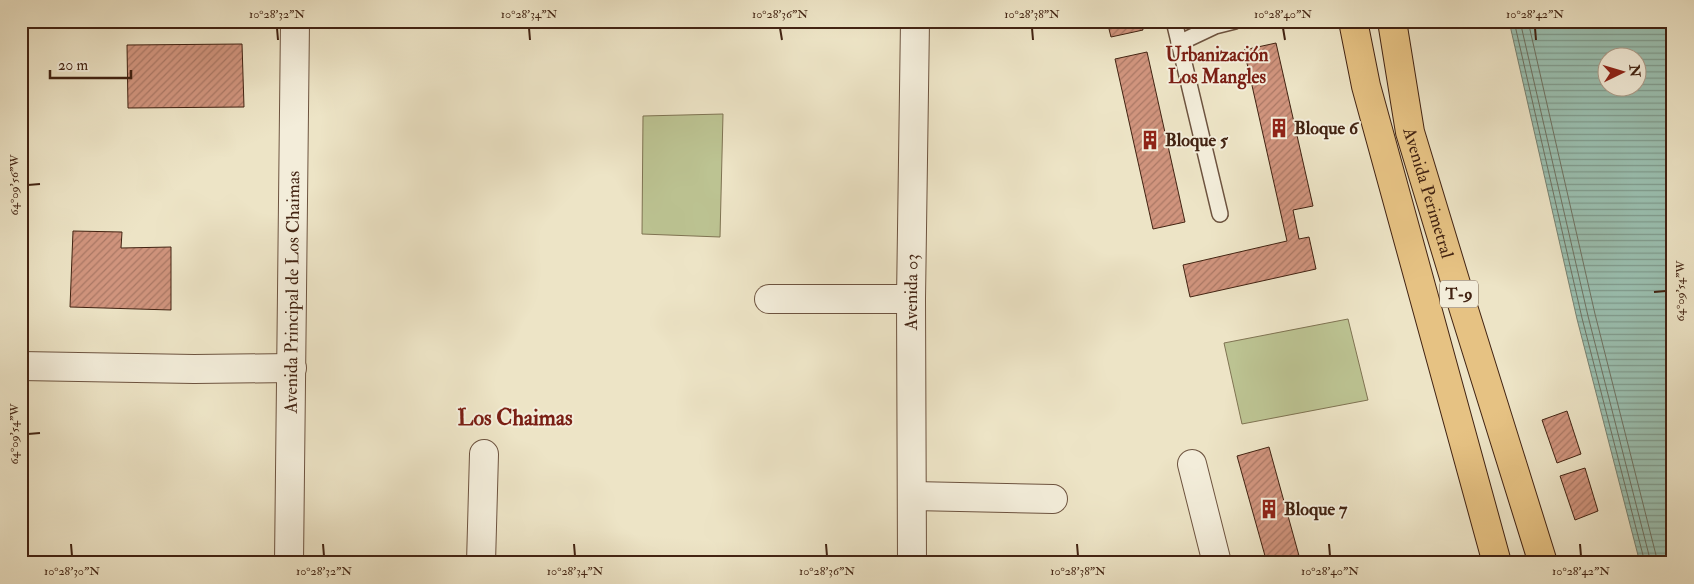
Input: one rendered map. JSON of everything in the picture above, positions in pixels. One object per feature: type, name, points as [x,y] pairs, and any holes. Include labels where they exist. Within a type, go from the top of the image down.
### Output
[{"type":"main road","name":"Avenida Perimetral","points":[[1353,21],[1366,86],[1497,563]]},
{"type":"main road","name":"Avenida Perimetral","points":[[1392,21],[1410,132],[1543,563]]},
{"type":"street","name":"Avenida Principal de Los Chaimas","points":[[289,563],[295,21]]},
{"type":"street","name":"Avenida 03","points":[[912,563],[911,299],[915,21]]},
{"type":"street","points":[[769,299],[911,299]]},
{"type":"street","points":[[21,366],[292,368]]},
{"type":"street","points":[[481,563],[484,454]]},
{"type":"street","points":[[1192,464],[1217,563]]},
{"type":"street","points":[[913,496],[1053,499]]},
{"type":"lane","points":[[1174,21],[1220,214]]},
{"type":"lane","points":[[1178,43],[1215,26],[1235,21]]},
{"type":"shaded area","points":[[723,114],[720,237],[642,234],[643,116]]},
{"type":"shaded area","points":[[1348,319],[1368,400],[1242,424],[1224,343]]},
{"type":"water","points":[[1509,21],[1673,21],[1673,563],[1640,563],[1577,319]]},
{"type":"building","points":[[1107,21],[1141,21],[1143,30],[1111,37]]},
{"type":"building","name":"Bloque 6","points":[[1276,43],[1313,206],[1293,210],[1299,239],[1309,237],[1316,269],[1190,297],[1183,265],[1287,241],[1244,50]]},
{"type":"building","points":[[242,44],[244,107],[128,108],[127,45]]},
{"type":"building","name":"Bloque 5","points":[[1147,52],[1185,222],[1153,229],[1115,59]]},
{"type":"building","points":[[73,231],[122,232],[121,248],[171,247],[171,310],[70,307]]},
{"type":"building","points":[[1567,411],[1581,454],[1557,463],[1542,420]]},
{"type":"building","name":"Bloque 7","points":[[1269,447],[1301,563],[1267,563],[1237,456]]},
{"type":"building","points":[[1585,468],[1598,511],[1575,520],[1560,476]]},
{"type":"place","name":"Bloque 6","points":[[1279,128]]},
{"type":"place","name":"Bloque 5","points":[[1150,140]]},
{"type":"place","name":"Bloque 7","points":[[1269,509]]},
{"type":"district","name":"Urbanización Los Mangles","points":[[1217,66]]},
{"type":"district","name":"Los Chaimas","points":[[515,418]]}]
